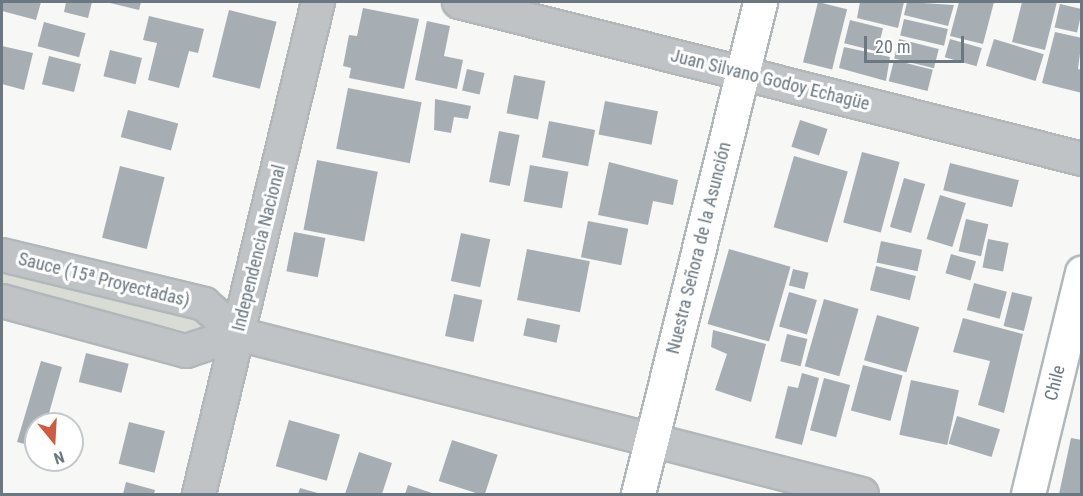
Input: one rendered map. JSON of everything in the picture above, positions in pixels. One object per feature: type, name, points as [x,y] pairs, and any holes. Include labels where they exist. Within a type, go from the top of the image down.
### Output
[{"type":"street","name":"Independencia Nacional","points":[[199,495],[318,2]]},
{"type":"street","name":"Juan Silvano Godoy Echagüe","points":[[459,2],[1082,159]]},
{"type":"street","name":"Nuestra Señora de la Asunción","points":[[638,495],[759,2]]},
{"type":"street","name":"Sauce (15ª Proyectadas)","points":[[2,255],[204,304],[238,334]]},
{"type":"street","name":"Chile","points":[[1028,495],[1082,272]]},
{"type":"street","points":[[2,301],[186,351],[238,334],[862,495]]},
{"type":"shaded area","points":[[2,267],[197,316],[205,326],[203,330],[192,333],[2,286]]},
{"type":"building","points":[[2,2],[41,2],[36,20],[2,11]]},
{"type":"building","points":[[66,2],[92,2],[88,18],[64,12]]},
{"type":"building","points":[[106,2],[141,2],[139,10]]},
{"type":"building","points":[[818,2],[847,9],[832,69],[803,62]]},
{"type":"building","points":[[860,2],[904,2],[898,28],[857,18]]},
{"type":"building","points":[[907,2],[954,5],[948,26],[904,15]]},
{"type":"building","points":[[959,2],[994,2],[983,44],[950,36]]},
{"type":"building","points":[[1022,2],[1057,2],[1045,50],[1012,42]]},
{"type":"building","points":[[1060,4],[1082,9],[1077,33],[1055,27]]},
{"type":"building","points":[[363,8],[419,19],[404,89],[349,78],[351,68],[343,66],[349,35],[357,36]]},
{"type":"building","points":[[229,10],[277,22],[260,89],[212,77]]},
{"type":"building","points":[[149,16],[204,29],[198,53],[189,51],[179,88],[148,80],[157,43],[143,40]]},
{"type":"building","points":[[904,19],[948,29],[944,46],[900,36]]},
{"type":"building","points":[[850,20],[883,28],[877,52],[844,43]]},
{"type":"building","points":[[427,21],[450,26],[444,56],[463,60],[457,89],[415,80]]},
{"type":"building","points":[[44,22],[86,33],[79,57],[38,46]]},
{"type":"building","points":[[1055,32],[1082,38],[1078,69],[1082,70],[1082,93],[1042,83]]},
{"type":"building","points":[[899,39],[939,49],[934,68],[894,58]]},
{"type":"building","points":[[950,39],[982,48],[976,66],[945,57]]},
{"type":"building","points":[[994,39],[1044,54],[1036,81],[986,66]]},
{"type":"building","points":[[2,46],[33,53],[24,90],[2,84]]},
{"type":"building","points":[[844,47],[890,57],[886,81],[839,68]]},
{"type":"building","points":[[110,50],[142,58],[135,84],[103,76]]},
{"type":"building","points":[[49,56],[81,64],[74,92],[42,84]]},
{"type":"building","points":[[894,60],[933,70],[927,91],[889,81]]},
{"type":"building","points":[[467,69],[485,73],[480,94],[462,90]]},
{"type":"building","points":[[514,75],[545,81],[538,119],[507,113]]},
{"type":"building","points":[[348,88],[422,102],[410,163],[336,149]]},
{"type":"building","points":[[435,99],[471,106],[468,119],[454,117],[451,133],[434,130]]},
{"type":"building","points":[[605,101],[658,111],[652,145],[599,134]]},
{"type":"building","points":[[128,110],[178,123],[171,151],[121,137]]},
{"type":"building","points":[[800,120],[828,129],[819,156],[791,147]]},
{"type":"building","points":[[549,121],[595,130],[588,166],[542,157]]},
{"type":"building","points":[[499,131],[520,135],[510,186],[489,182]]},
{"type":"building","points":[[862,152],[900,162],[881,233],[843,223]]},
{"type":"building","points":[[794,156],[848,171],[827,243],[774,227]]},
{"type":"building","points":[[317,160],[378,172],[364,242],[303,230]]},
{"type":"building","points":[[609,162],[678,180],[673,205],[653,201],[648,225],[598,215]]},
{"type":"building","points":[[950,163],[1019,180],[1012,207],[943,190]]},
{"type":"building","points":[[530,165],[568,172],[562,208],[524,201]]},
{"type":"building","points":[[120,166],[165,177],[147,249],[102,238]]},
{"type":"building","points":[[904,178],[925,184],[911,233],[890,227]]},
{"type":"building","points":[[940,195],[966,203],[952,247],[927,239]]},
{"type":"building","points":[[966,219],[988,224],[981,256],[959,251]]},
{"type":"building","points":[[588,221],[628,229],[621,265],[581,257]]},
{"type":"building","points":[[294,232],[325,238],[318,277],[286,271]]},
{"type":"building","points":[[461,233],[490,239],[480,287],[451,281]]},
{"type":"building","points":[[988,239],[1009,243],[1003,271],[982,267]]},
{"type":"building","points":[[881,241],[922,250],[918,271],[876,263]]},
{"type":"building","points":[[527,249],[590,261],[580,312],[517,300]]},
{"type":"building","points":[[729,249],[791,267],[769,342],[708,324]]},
{"type":"building","points":[[951,254],[976,261],[970,280],[945,273]]},
{"type":"building","points":[[876,266],[916,276],[910,300],[870,290]]},
{"type":"building","points":[[793,269],[809,273],[804,289],[789,285]]},
{"type":"building","points":[[974,283],[1007,292],[1000,319],[967,310]]},
{"type":"building","points":[[789,292],[817,300],[807,335],[779,327]]},
{"type":"building","points":[[1012,292],[1032,297],[1024,331],[1004,326]]},
{"type":"building","points":[[454,294],[482,300],[473,342],[445,336]]},
{"type":"building","points":[[824,299],[859,309],[839,376],[805,366]]},
{"type":"building","points":[[877,315],[919,327],[906,372],[864,360]]},
{"type":"building","points":[[527,318],[560,325],[557,343],[523,336]]},
{"type":"building","points":[[963,318],[1023,334],[1004,413],[978,405],[990,361],[953,352]]},
{"type":"building","points":[[713,330],[766,344],[751,402],[715,390],[727,354],[711,347]]},
{"type":"building","points":[[787,334],[807,339],[801,366],[780,361]]},
{"type":"building","points":[[86,353],[129,364],[121,393],[79,382]]},
{"type":"building","points":[[41,361],[62,367],[49,412],[26,412]]},
{"type":"building","points":[[863,365],[903,376],[890,421],[851,410]]},
{"type":"building","points":[[802,373],[819,378],[802,445],[775,438],[788,386],[798,388]]},
{"type":"building","points":[[824,378],[850,385],[836,437],[810,430]]},
{"type":"building","points":[[911,380],[959,390],[947,445],[899,435]]},
{"type":"building","points":[[957,416],[1000,429],[992,457],[949,444]]},
{"type":"building","points":[[24,418],[24,444],[17,442]]},
{"type":"building","points":[[289,420],[340,435],[327,481],[276,466]]},
{"type":"building","points":[[129,422],[165,431],[154,473],[119,464]]},
{"type":"building","points":[[1071,438],[1082,440],[1082,494],[1059,494]]},
{"type":"building","points":[[452,440],[498,455],[485,494],[439,481]]},
{"type":"building","points":[[359,452],[392,463],[382,494],[345,494]]},
{"type":"building","points":[[126,482],[155,490],[154,494],[123,494]]},
{"type":"building","points":[[408,485],[435,494],[405,494]]},
{"type":"building","points":[[300,488],[321,494],[298,494]]}]
